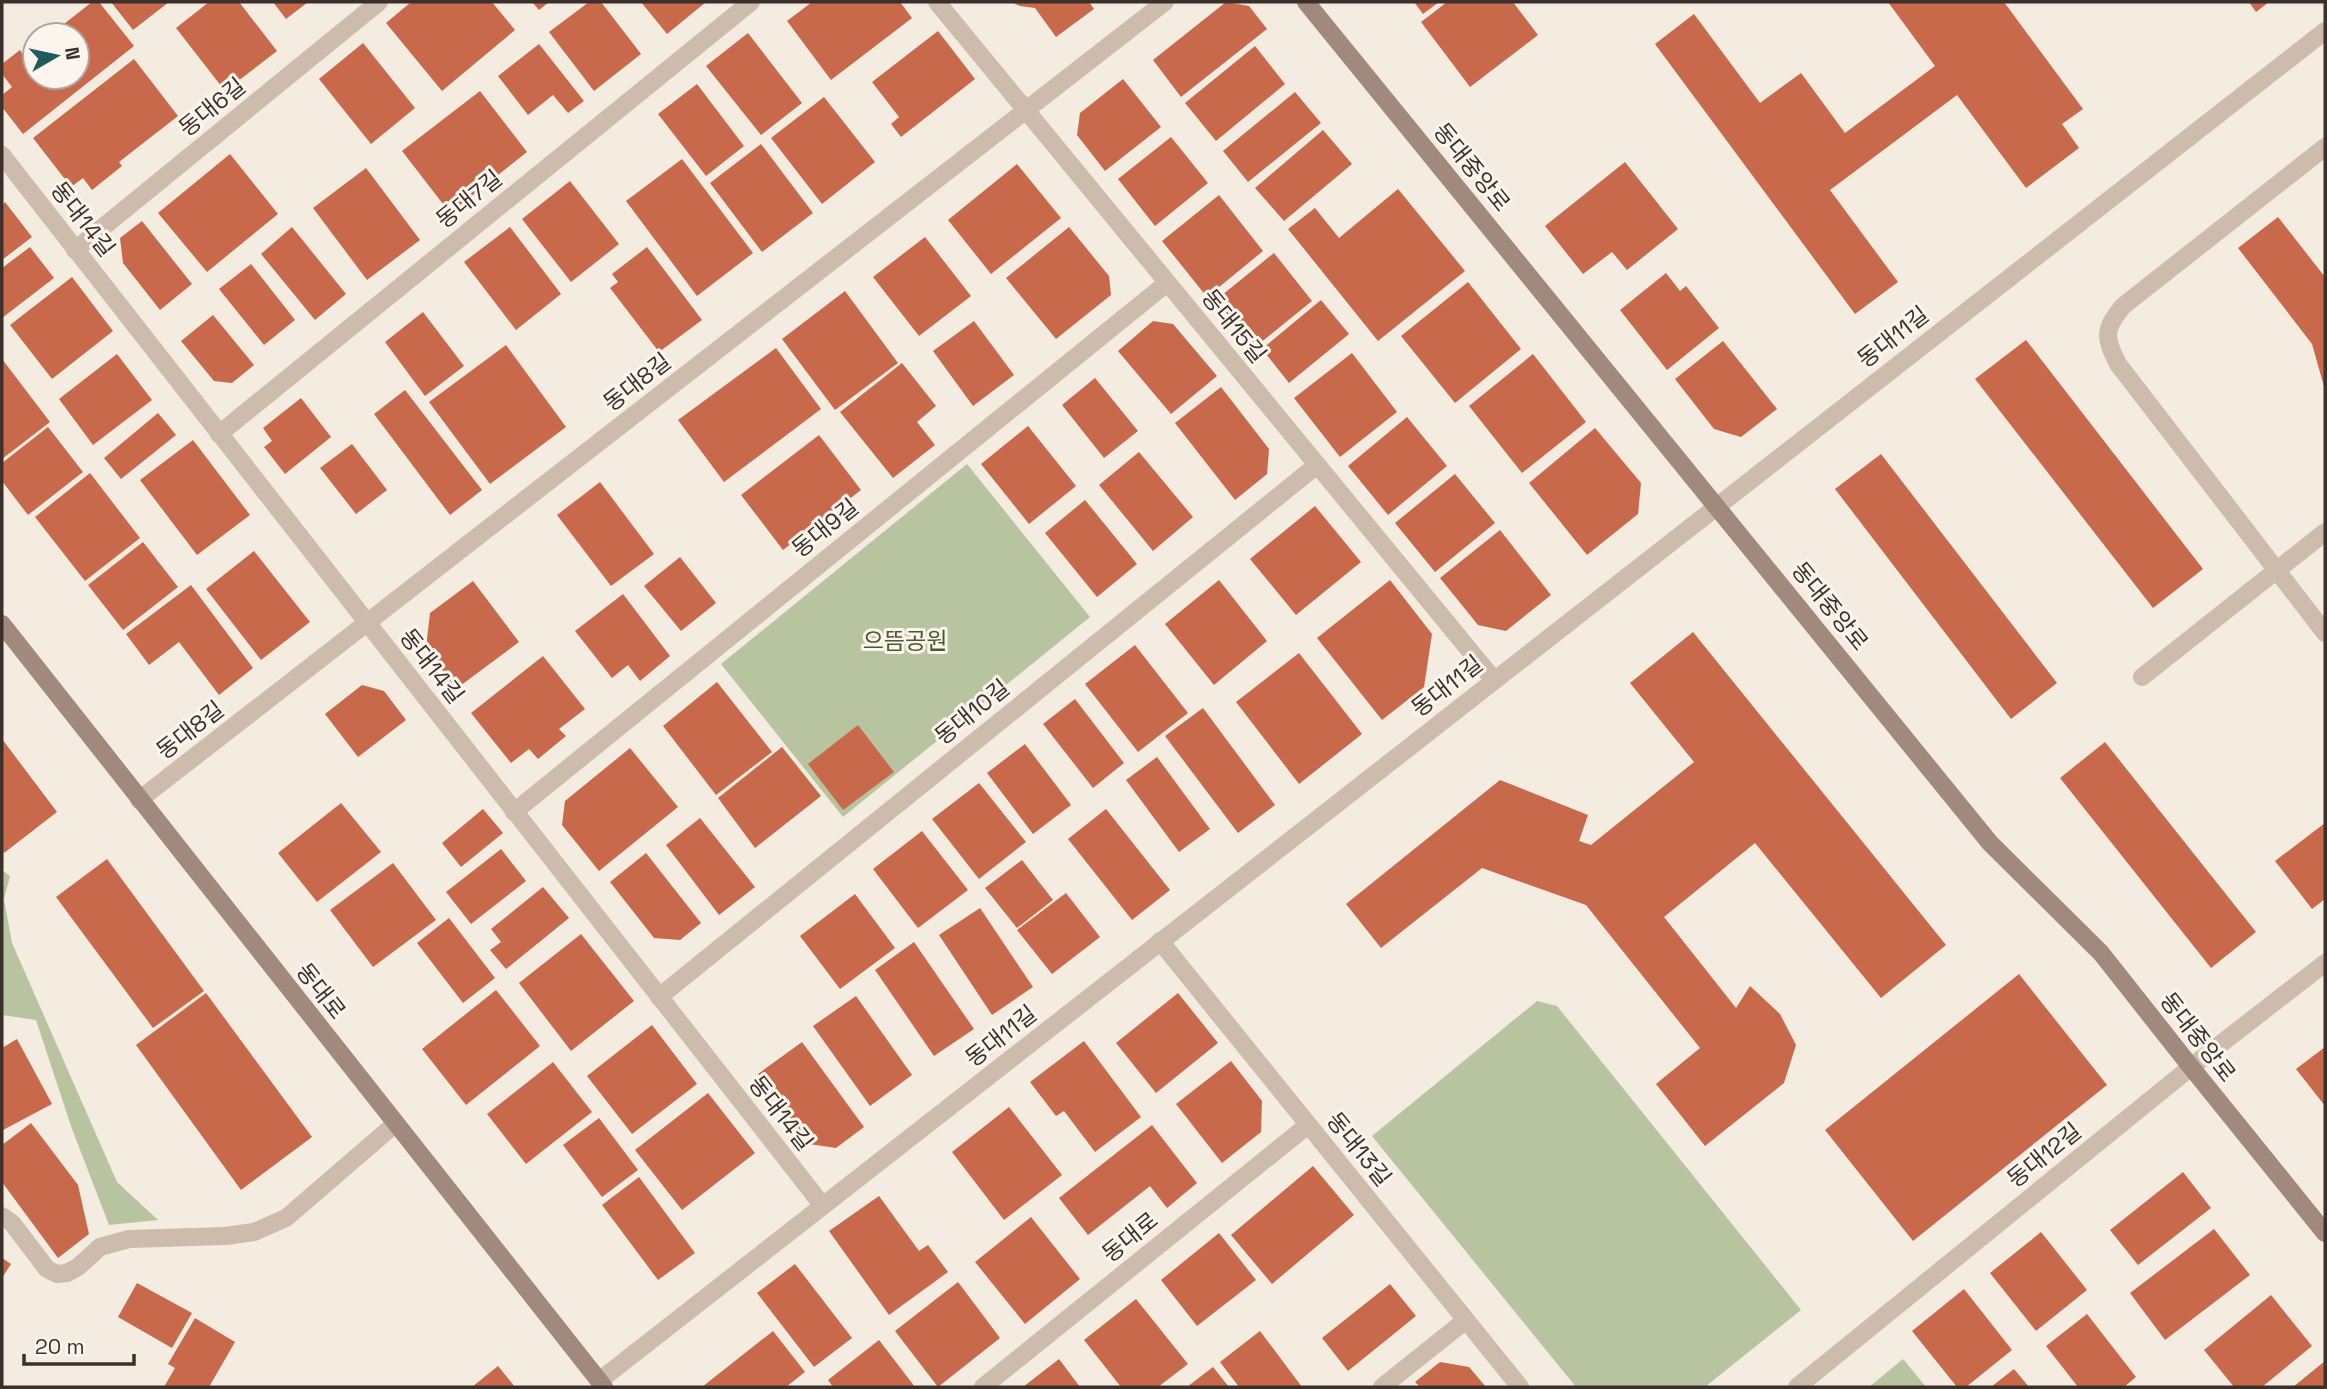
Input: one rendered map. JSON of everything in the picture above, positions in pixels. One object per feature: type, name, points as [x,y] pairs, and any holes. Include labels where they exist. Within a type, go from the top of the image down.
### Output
[{"type":"street","name":"동대6길","points":[[75,250],[379,2]]},
{"type":"street","name":"동대7길","points":[[219,434],[751,2]]},
{"type":"street","name":"동대15길","points":[[937,2],[1494,680]]},
{"type":"street","name":"동대8길","points":[[139,800],[1165,2]]},
{"type":"street","name":"동대중앙로","points":[[1306,2],[1990,843],[2101,953],[2190,1068],[2325,1233]]},
{"type":"street","name":"동대11길","points":[[602,1384],[823,1206],[2325,31]]},
{"type":"street","points":[[2325,147],[2123,306],[2110,323],[2108,343],[2118,364],[2325,634]]},
{"type":"street","name":"동대14길","points":[[2,155],[823,1206]]},
{"type":"street","name":"동대9길","points":[[514,811],[1167,283]]},
{"type":"street","name":"동대10길","points":[[659,997],[1317,465]]},
{"type":"street","points":[[2142,677],[2325,532]]},
{"type":"street","name":"동대로","points":[[2,624],[602,1384]]},
{"type":"street","name":"동대13길","points":[[1160,942],[1520,1387]]},
{"type":"street","name":"동대12길","points":[[1797,1387],[2190,1068],[2325,963]]},
{"type":"street","points":[[2,1216],[12,1223],[47,1269],[57,1274],[67,1273],[78,1267],[100,1247],[114,1242],[254,1232],[286,1218],[395,1124]]},
{"type":"street","name":"동대로","points":[[983,1387],[1308,1125]]},
{"type":"street","points":[[1382,1387],[1466,1320]]},
{"type":"green space","name":"으뜸공원","points":[[967,464],[1090,617],[843,817],[721,664]]},
{"type":"green space","points":[[2,870],[10,876],[4,899],[12,943],[117,1182],[158,1220],[109,1225],[72,1129],[36,1020],[2,1015]]},
{"type":"green space","points":[[1537,1001],[1557,1006],[1801,1310],[1705,1387],[1576,1387],[1372,1136]]},
{"type":"green space","points":[[1903,1359],[1926,1387],[1869,1387]]},
{"type":"building","points":[[92,2],[99,2],[134,46],[91,80],[91,21],[68,21]]},
{"type":"building","points":[[111,2],[169,2],[133,30]]},
{"type":"building","points":[[209,2],[239,2],[277,51],[225,91],[176,28]]},
{"type":"building","points":[[273,2],[308,2],[286,19]]},
{"type":"building","points":[[411,2],[492,2],[515,30],[442,91],[386,23]]},
{"type":"building","points":[[532,2],[549,2],[539,10]]},
{"type":"building","points":[[589,2],[601,2],[641,54],[594,91],[549,32]]},
{"type":"building","points":[[641,2],[706,2],[667,34]]},
{"type":"building","points":[[812,2],[900,2],[912,18],[831,80],[787,21]]},
{"type":"building","points":[[1011,2],[1089,2],[1094,9],[1056,37],[1035,8]]},
{"type":"building","points":[[1226,2],[1249,6],[1267,29],[1181,97],[1153,60]]},
{"type":"building","points":[[1414,2],[1439,2],[1423,14]]},
{"type":"building","points":[[1447,2],[1513,2],[1538,35],[1470,87],[1421,22]]},
{"type":"building","points":[[1888,2],[2004,2],[2083,109],[2062,124],[2079,148],[2026,188],[1957,95],[1830,190],[1898,282],[1855,314],[1655,44],[1694,14],[1760,103],[1801,73],[1845,133],[1935,66]]},
{"type":"building","points":[[2249,2],[2269,2],[2256,12]]},
{"type":"building","points":[[938,31],[975,79],[901,137],[891,124],[899,117],[872,82]]},
{"type":"building","points":[[748,33],[802,103],[761,135],[706,66]]},
{"type":"building","points":[[363,43],[415,108],[371,144],[319,79]]},
{"type":"building","points":[[539,44],[584,101],[568,113],[553,95],[528,115],[498,76]]},
{"type":"building","points":[[1255,46],[1285,84],[1216,141],[1185,103]]},
{"type":"building","points":[[20,50],[21,91],[77,91],[23,134],[2,107],[2,95],[12,87],[2,74],[2,64]]},
{"type":"building","points":[[134,59],[178,116],[119,162],[122,166],[92,190],[83,178],[71,187],[33,138]]},
{"type":"building","points":[[1123,79],[1161,127],[1105,171],[1077,135],[1080,113]]},
{"type":"building","points":[[697,84],[744,146],[706,176],[658,114]]},
{"type":"building","points":[[480,91],[527,152],[450,213],[402,151]]},
{"type":"building","points":[[1295,92],[1321,123],[1248,182],[1223,151]]},
{"type":"building","points":[[824,97],[875,162],[822,204],[771,138]]},
{"type":"building","points":[[1323,130],[1352,164],[1284,221],[1255,188]]},
{"type":"building","points":[[1171,137],[1208,183],[1155,226],[1118,179]]},
{"type":"building","points":[[761,144],[813,213],[762,252],[710,183]]},
{"type":"building","points":[[230,154],[278,214],[207,272],[158,213]]},
{"type":"building","points":[[682,159],[753,253],[697,296],[626,201]]},
{"type":"building","points":[[1625,162],[1678,229],[1627,270],[1612,252],[1583,274],[1545,226]]},
{"type":"building","points":[[1017,164],[1061,218],[991,274],[948,220]]},
{"type":"building","points":[[366,168],[420,240],[367,280],[313,208]]},
{"type":"building","points":[[570,181],[619,244],[571,282],[522,219]]},
{"type":"building","points":[[1398,189],[1465,271],[1378,341],[1288,229],[1315,208],[1339,238]]},
{"type":"building","points":[[1219,195],[1263,251],[1207,297],[1162,241]]},
{"type":"building","points":[[5,202],[32,237],[2,260],[2,205]]},
{"type":"building","points":[[2278,217],[2325,277],[2325,390],[2312,344],[2238,248]]},
{"type":"building","points":[[142,221],[192,284],[160,310],[123,263],[120,238]]},
{"type":"building","points":[[292,227],[346,294],[315,320],[261,254]]},
{"type":"building","points":[[510,227],[561,294],[516,330],[464,262]]},
{"type":"building","points":[[1069,227],[1109,276],[1111,295],[1056,339],[1006,278]]},
{"type":"building","points":[[925,237],[971,296],[919,336],[873,277]]},
{"type":"building","points":[[30,247],[54,278],[2,318],[2,268]]},
{"type":"building","points":[[647,247],[702,320],[659,352],[610,288],[618,282],[612,274]]},
{"type":"building","points":[[1274,253],[1312,301],[1254,348],[1216,300]]},
{"type":"building","points":[[251,264],[295,320],[264,345],[219,289]]},
{"type":"building","points":[[1666,273],[1680,291],[1686,286],[1719,328],[1667,370],[1620,310]]},
{"type":"building","points":[[72,277],[113,331],[52,379],[10,325]]},
{"type":"building","points":[[1468,282],[1521,349],[1455,403],[1401,336]]},
{"type":"building","points":[[845,291],[898,363],[835,410],[782,339]]},
{"type":"building","points":[[1321,300],[1349,334],[1289,383],[1262,349]]},
{"type":"building","points":[[423,312],[464,366],[425,396],[385,342]]},
{"type":"building","points":[[213,315],[254,365],[232,383],[214,381],[181,341]]},
{"type":"building","points":[[974,321],[1014,375],[973,406],[933,351]]},
{"type":"building","points":[[1153,321],[1173,324],[1217,376],[1171,414],[1118,351]]},
{"type":"building","points":[[2026,340],[2203,569],[2153,608],[1975,379]]},
{"type":"building","points":[[1723,341],[1777,409],[1741,437],[1714,429],[1675,379]]},
{"type":"building","points":[[506,345],[566,427],[490,484],[429,402]]},
{"type":"building","points":[[776,348],[821,409],[724,482],[678,420]]},
{"type":"building","points":[[1352,353],[1397,412],[1340,457],[1294,398]]},
{"type":"building","points":[[117,354],[152,400],[93,445],[59,399]]},
{"type":"building","points":[[1533,354],[1586,422],[1522,473],[1469,406]]},
{"type":"building","points":[[2,359],[50,422],[2,459]]},
{"type":"building","points":[[902,363],[936,406],[917,422],[935,445],[893,478],[840,412]]},
{"type":"building","points":[[1095,378],[1138,431],[1104,458],[1062,405]]},
{"type":"building","points":[[1221,387],[1269,449],[1267,474],[1235,500],[1175,423]]},
{"type":"building","points":[[405,390],[482,490],[450,515],[374,414]]},
{"type":"building","points":[[301,398],[331,437],[285,474],[264,447],[272,441],[263,428]]},
{"type":"building","points":[[158,413],[176,435],[121,479],[104,458]]},
{"type":"building","points":[[1407,417],[1447,466],[1388,515],[1348,466]]},
{"type":"building","points":[[1028,426],[1076,486],[1029,524],[981,464]]},
{"type":"building","points":[[48,427],[83,472],[28,515],[2,481],[2,463]]},
{"type":"building","points":[[1595,428],[1641,483],[1638,514],[1587,555],[1529,483]]},
{"type":"building","points":[[819,435],[861,490],[783,550],[741,495]]},
{"type":"building","points":[[193,440],[250,515],[197,555],[140,480]]},
{"type":"building","points":[[352,444],[387,490],[356,514],[320,468]]},
{"type":"building","points":[[1139,452],[1193,517],[1153,551],[1099,485]]},
{"type":"building","points":[[1881,454],[2057,683],[2011,719],[1835,489]]},
{"type":"building","points":[[90,473],[140,538],[85,581],[35,517]]},
{"type":"building","points":[[1455,474],[1495,523],[1435,572],[1395,523]]},
{"type":"building","points":[[600,482],[654,554],[611,586],[557,515]]},
{"type":"building","points":[[1085,500],[1137,564],[1097,597],[1045,533]]},
{"type":"building","points":[[1315,506],[1361,562],[1296,615],[1250,559]]},
{"type":"building","points":[[1500,530],[1551,595],[1506,631],[1478,625],[1440,578]]},
{"type":"building","points":[[143,542],[178,587],[123,630],[88,585]]},
{"type":"building","points":[[254,551],[310,622],[261,660],[206,589]]},
{"type":"building","points":[[680,557],[716,603],[681,631],[644,586]]},
{"type":"building","points":[[1219,580],[1267,641],[1214,685],[1165,624]]},
{"type":"building","points":[[1390,580],[1432,634],[1424,687],[1382,720],[1317,638]]},
{"type":"building","points":[[473,581],[519,642],[456,689],[426,648],[430,613]]},
{"type":"building","points":[[191,585],[253,668],[219,695],[179,642],[149,665],[126,634]]},
{"type":"building","points":[[623,594],[670,656],[640,681],[628,665],[612,678],[575,631]]},
{"type":"building","points":[[1693,632],[1946,945],[1881,998],[1755,843],[1664,917],[1736,1008],[1750,986],[1780,1014],[1796,1045],[1784,1083],[1705,1146],[1656,1084],[1700,1048],[1586,905],[1482,868],[1381,948],[1346,904],[1500,780],[1588,815],[1579,841],[1591,845],[1694,762],[1630,683]]},
{"type":"building","points":[[1135,645],[1188,713],[1138,752],[1085,684]]},
{"type":"building","points":[[1299,653],[1362,734],[1299,784],[1236,702]]},
{"type":"building","points":[[543,656],[585,709],[559,729],[566,736],[538,759],[529,749],[511,763],[471,713]]},
{"type":"building","points":[[717,682],[772,752],[716,795],[663,726]]},
{"type":"building","points":[[362,685],[384,691],[406,720],[358,757],[325,714]]},
{"type":"building","points":[[1075,699],[1124,763],[1093,788],[1043,724]]},
{"type":"building","points":[[1203,708],[1275,805],[1238,833],[1165,736]]},
{"type":"building","points":[[858,725],[894,772],[843,810],[808,764]]},
{"type":"building","points":[[2,739],[57,812],[4,853],[2,849]]},
{"type":"building","points":[[2105,742],[2256,932],[2211,968],[2060,778]]},
{"type":"building","points":[[1025,744],[1071,805],[1033,834],[987,773]]},
{"type":"building","points":[[782,747],[821,796],[755,848],[718,798]]},
{"type":"building","points":[[630,748],[678,807],[599,871],[562,825],[565,801]]},
{"type":"building","points":[[1157,757],[1210,829],[1179,852],[1126,780]]},
{"type":"building","points":[[979,783],[1026,842],[979,879],[932,819]]},
{"type":"building","points":[[341,803],[381,852],[317,902],[278,853]]},
{"type":"building","points":[[483,809],[503,833],[461,867],[442,843]]},
{"type":"building","points":[[1106,809],[1170,890],[1132,920],[1068,839]]},
{"type":"building","points":[[700,818],[755,887],[719,915],[666,845]]},
{"type":"building","points":[[2325,823],[2325,899],[2312,909],[2275,861]]},
{"type":"building","points":[[922,831],[968,890],[918,928],[873,869]]},
{"type":"building","points":[[501,849],[526,881],[471,924],[446,892]]},
{"type":"building","points":[[646,853],[701,923],[680,940],[654,938],[610,882]]},
{"type":"building","points":[[107,859],[204,991],[153,1028],[56,897]]},
{"type":"building","points":[[1022,860],[1053,900],[1017,928],[985,888]]},
{"type":"building","points":[[393,863],[436,920],[373,967],[330,910]]},
{"type":"building","points":[[543,887],[569,918],[506,969],[490,950],[501,942],[491,929]]},
{"type":"building","points":[[1066,893],[1100,937],[1052,974],[1017,930]]},
{"type":"building","points":[[855,894],[895,948],[840,989],[800,936]]},
{"type":"building","points":[[980,908],[1033,987],[992,1015],[939,935]]},
{"type":"building","points":[[449,918],[495,978],[463,1003],[417,943]]},
{"type":"building","points":[[581,934],[634,1001],[571,1051],[519,983]]},
{"type":"building","points":[[914,942],[974,1029],[934,1056],[875,970]]},
{"type":"building","points":[[2019,974],[2107,1085],[1913,1241],[1825,1130]]},
{"type":"building","points":[[496,990],[540,1046],[466,1105],[422,1049]]},
{"type":"building","points":[[206,993],[312,1137],[241,1190],[136,1045]]},
{"type":"building","points":[[1178,993],[1218,1043],[1156,1093],[1116,1043]]},
{"type":"building","points":[[856,996],[912,1075],[870,1106],[813,1026]]},
{"type":"building","points":[[652,1025],[697,1084],[632,1134],[587,1076]]},
{"type":"building","points":[[17,1039],[52,1104],[3,1130],[2,1048]]},
{"type":"building","points":[[1084,1041],[1141,1117],[1095,1152],[1064,1111],[1056,1116],[1030,1082]]},
{"type":"building","points":[[802,1042],[864,1127],[836,1148],[809,1144],[758,1074]]},
{"type":"building","points":[[2325,1047],[2325,1106],[2296,1069]]},
{"type":"building","points":[[1231,1061],[1262,1101],[1261,1132],[1222,1163],[1176,1104]]},
{"type":"building","points":[[553,1062],[592,1112],[526,1164],[487,1114]]},
{"type":"building","points":[[708,1093],[755,1153],[682,1210],[635,1150]]},
{"type":"building","points":[[1009,1107],[1062,1175],[1004,1220],[952,1152]]},
{"type":"building","points":[[599,1118],[638,1170],[602,1197],[563,1145]]},
{"type":"building","points":[[31,1123],[78,1185],[89,1234],[58,1258],[2,1182],[2,1145]]},
{"type":"building","points":[[1152,1125],[1197,1183],[1167,1208],[1150,1186],[1088,1235],[1059,1198]]},
{"type":"building","points":[[1313,1166],[1354,1215],[1272,1284],[1231,1235]]},
{"type":"building","points":[[2183,1172],[2211,1208],[2138,1265],[2110,1230]]},
{"type":"building","points":[[639,1177],[695,1253],[658,1280],[602,1205]]},
{"type":"building","points":[[879,1196],[919,1251],[928,1245],[948,1272],[889,1315],[829,1231]]},
{"type":"building","points":[[1031,1217],[1080,1279],[1025,1324],[975,1262]]},
{"type":"building","points":[[2214,1229],[2250,1275],[2165,1340],[2130,1293]]},
{"type":"building","points":[[2041,1232],[2087,1290],[2036,1331],[1990,1273]]},
{"type":"building","points":[[1219,1233],[1256,1280],[1197,1326],[1161,1280]]},
{"type":"building","points":[[2,1258],[11,1264],[2,1278]]},
{"type":"building","points":[[795,1264],[852,1338],[814,1367],[757,1293]]},
{"type":"building","points":[[958,1282],[1000,1338],[938,1387],[895,1331]]},
{"type":"building","points":[[137,1283],[192,1313],[172,1348],[118,1317]]},
{"type":"building","points":[[1390,1284],[1416,1316],[1348,1371],[1322,1338]]},
{"type":"building","points":[[1964,1289],[2012,1350],[1966,1387],[1957,1387],[1912,1331]]},
{"type":"building","points":[[2271,1295],[2312,1346],[2262,1387],[2234,1387],[2204,1350]]},
{"type":"building","points":[[1136,1299],[1188,1364],[1158,1387],[1121,1387],[1084,1340]]},
{"type":"building","points":[[2087,1314],[2136,1377],[2124,1387],[2078,1387],[2046,1346]]},
{"type":"building","points":[[195,1318],[235,1342],[209,1387],[164,1387],[175,1368],[168,1364]]},
{"type":"building","points":[[773,1331],[805,1372],[786,1387],[702,1387]]},
{"type":"building","points":[[1260,1331],[1302,1387],[1239,1387],[1220,1362]]},
{"type":"building","points":[[879,1340],[915,1387],[833,1387],[828,1380]]},
{"type":"building","points":[[1059,1359],[1080,1387],[1023,1387]]},
{"type":"building","points":[[2325,1361],[2325,1387],[2293,1387]]},
{"type":"building","points":[[1440,1362],[1469,1367],[1486,1387],[1420,1387],[1415,1382]]},
{"type":"building","points":[[498,1366],[515,1387],[472,1387]]},
{"type":"building","points":[[1213,1367],[1229,1387],[1187,1387]]},
{"type":"building","points":[[2014,1369],[2029,1387],[1991,1387]]}]
